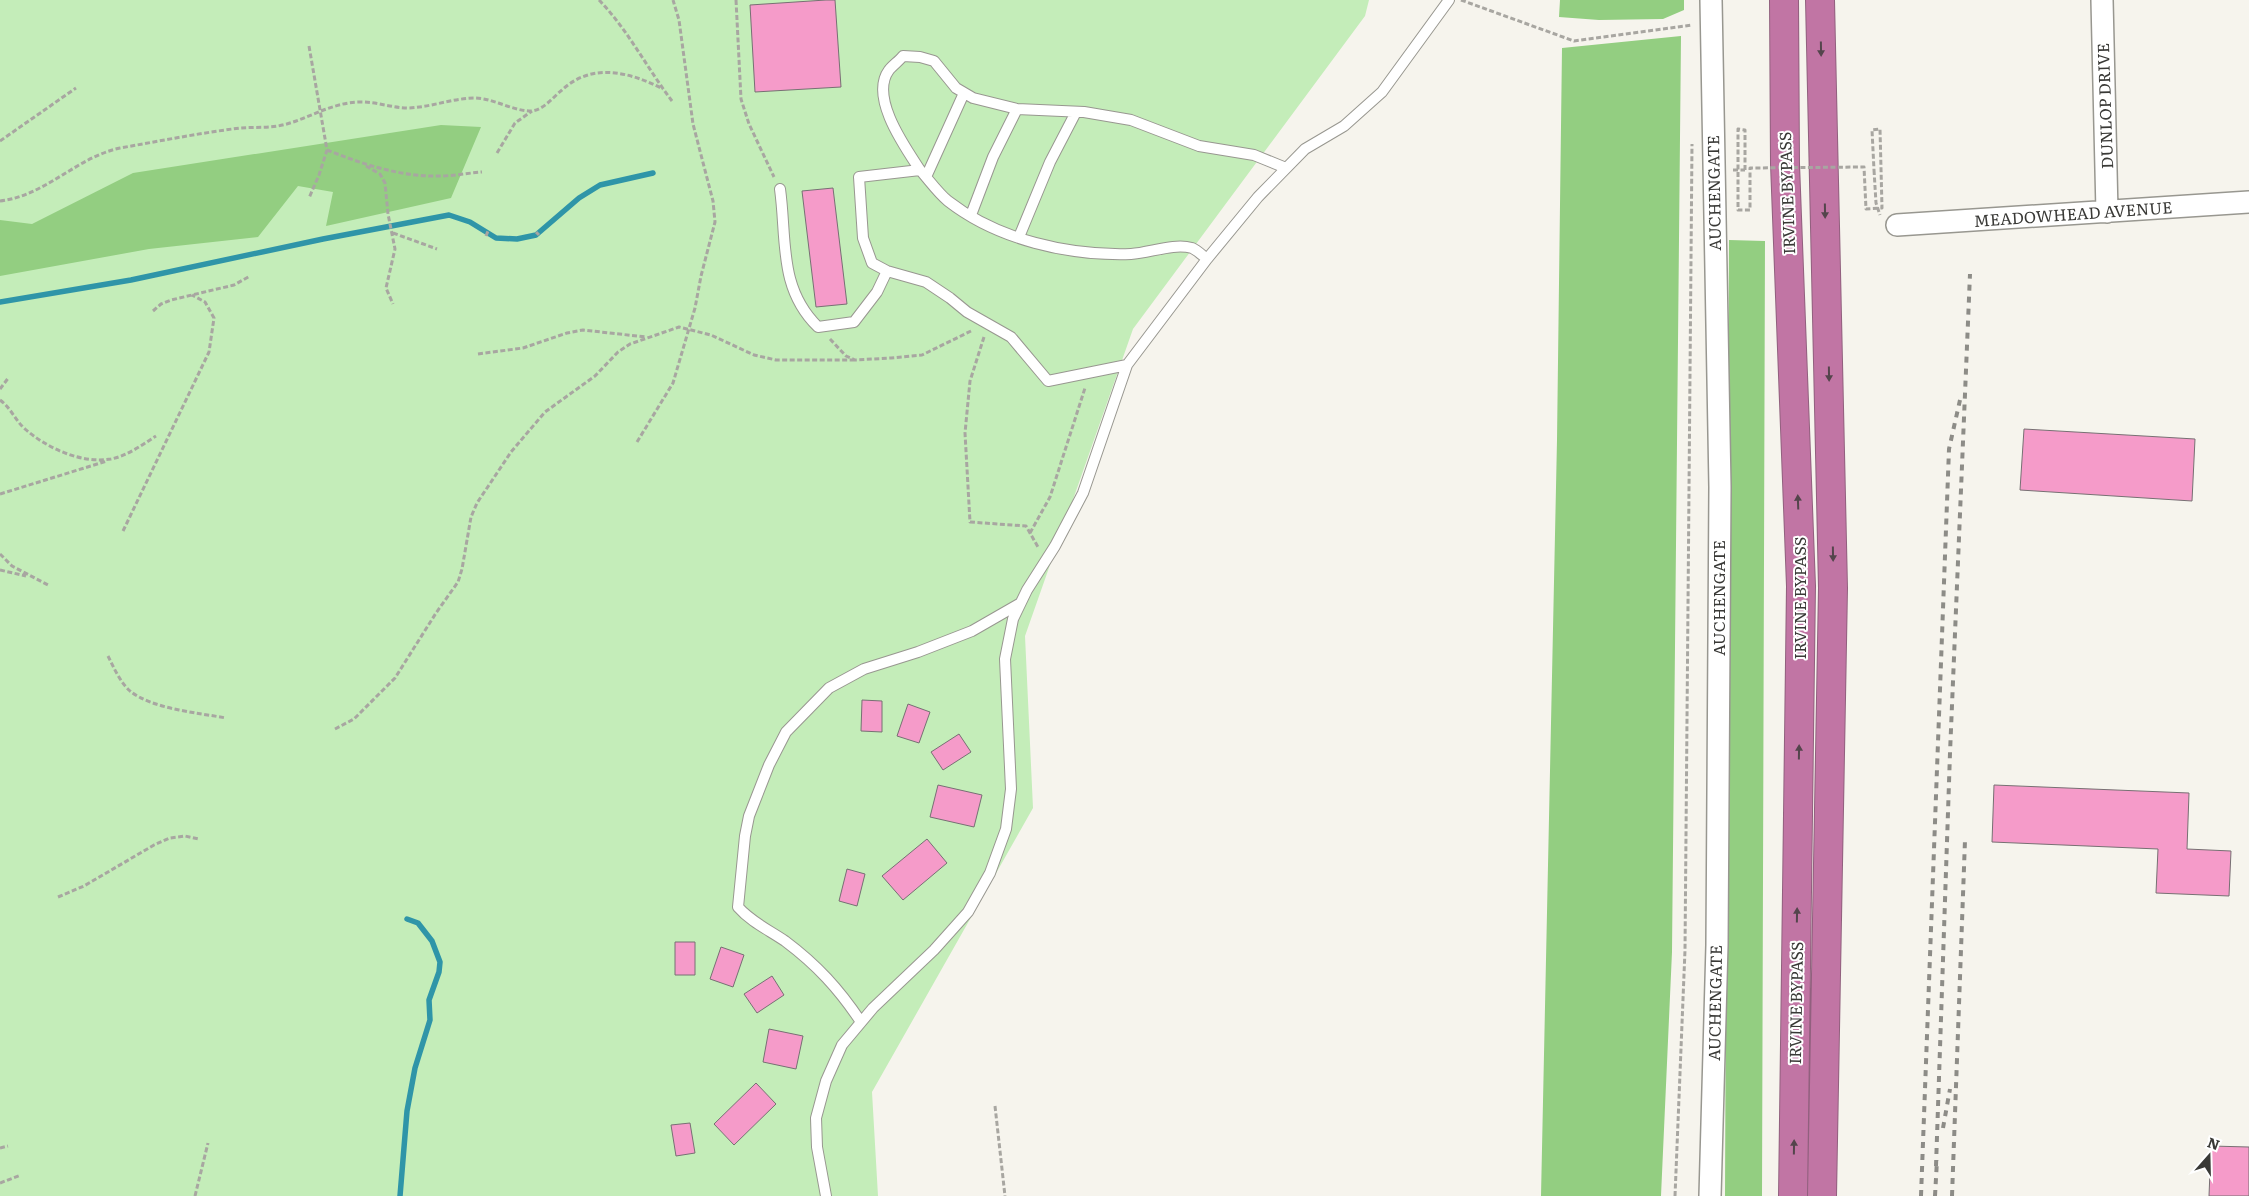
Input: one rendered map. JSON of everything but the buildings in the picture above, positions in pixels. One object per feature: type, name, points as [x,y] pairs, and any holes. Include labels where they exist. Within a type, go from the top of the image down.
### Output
[{"type":"highway","name":"IRVINE BYPASS","points":[[1784,0],[1785,164],[1802,586],[1793,1196]]},
{"type":"highway","name":"IRVINE BYPASS","points":[[1820,0],[1833,588],[1822,1196]]},
{"type":"street","name":"AUCHENGATE","points":[[1710,0],[1720,487],[1717,944],[1710,1196]]},
{"type":"street","name":"DUNLOP DRIVE","points":[[2102,0],[2108,212]]},
{"type":"street","name":"MEADOWHEAD AVENUE","points":[[1897,225],[2249,202]]},
{"type":"lane","points":[[826,1196],[817,1146],[816,1118],[826,1082],[842,1045],[874,1008],[934,950],[968,912],[990,873],[1006,829],[1011,789],[1005,659],[1012,619],[1083,493],[1127,365],[1207,259],[1258,197],[1305,149],[1344,126],[1382,92],[1449,0]]},
{"type":"lane","points":[[1207,259],[1193,248],[1179,247],[1132,254],[1090,252],[1039,244],[990,226],[948,201],[923,174],[900,140],[886,108],[883,90],[888,71],[903,56],[920,56],[934,61],[956,88],[973,98],[1017,109],[1076,112],[1131,120],[1199,146],[1254,155],[1286,168]]},
{"type":"lane","points":[[923,174],[964,93]]},
{"type":"lane","points":[[972,215],[983,180],[1017,109]]},
{"type":"lane","points":[[1019,237],[1046,171],[1076,112]]},
{"type":"lane","points":[[923,174],[859,177],[863,238],[872,263],[887,271],[926,282],[967,312],[1011,337],[1048,381],[1127,365]]},
{"type":"lane","points":[[780,189],[788,268],[794,293],[808,317],[818,326],[854,322],[877,292],[887,271]]},
{"type":"lane","points":[[861,1022],[843,994],[818,967],[784,940],[746,916],[738,907],[745,836],[750,816],[769,764],[786,732],[829,688],[864,669],[918,652],[972,631],[1020,604]]},
{"type":"path","points":[[599,0],[617,18],[672,101]]},
{"type":"path","points":[[636,442],[673,383],[695,308],[715,222],[714,201],[693,124],[679,20],[673,0]]},
{"type":"path","points":[[736,0],[741,99],[749,124],[780,189]]},
{"type":"path","points":[[1460,0],[1574,40],[1692,25]]},
{"type":"path","points":[[1692,16],[1692,33]]},
{"type":"path","points":[[309,46],[326,150],[320,176],[309,198]]},
{"type":"path","points":[[497,152],[514,123],[542,107],[579,77],[594,72],[610,71],[640,79],[663,89]]},
{"type":"path","points":[[0,140],[76,88]]},
{"type":"path","points":[[0,200],[17,199],[90,160],[117,149],[219,131],[289,124],[320,110],[359,102],[382,103],[395,108],[410,108],[460,99],[478,98],[533,111]]},
{"type":"path","points":[[1745,170],[1745,130],[1738,129],[1738,210],[1750,210],[1750,168],[1864,167],[1866,209],[1882,208],[1880,129],[1872,130],[1876,203],[1882,218],[1897,225]]},
{"type":"path","points":[[1675,1196],[1685,950],[1692,135]]},
{"type":"path","points":[[326,150],[363,164],[380,174],[385,184],[388,214],[395,249],[386,288],[393,304]]},
{"type":"path","points":[[363,164],[438,176],[482,172]]},
{"type":"path","points":[[486,236],[488,231]]},
{"type":"path","points":[[393,232],[438,249]]},
{"type":"path","points":[[153,311],[161,304],[171,300],[234,285],[250,276]]},
{"type":"path","points":[[123,531],[209,352],[214,318],[205,302],[192,295]]},
{"type":"path","points":[[335,729],[354,719],[379,696],[412,654],[436,613],[458,582],[462,569],[467,531],[477,503],[531,426],[545,412],[595,376],[618,352],[630,344],[679,327],[711,335],[754,355],[776,360],[855,360],[922,355],[988,323]]},
{"type":"path","points":[[988,323],[970,381],[966,424],[970,522],[1026,526],[1046,561]]},
{"type":"path","points":[[818,326],[840,352],[855,360]]},
{"type":"path","points":[[478,354],[523,348],[567,333],[583,330],[648,337]]},
{"type":"path","points":[[1030,534],[1050,497],[1083,393],[1094,372]]},
{"type":"path","points":[[0,389],[9,378]]},
{"type":"path","points":[[0,400],[11,410],[24,428],[51,446],[71,455],[90,460],[112,459]]},
{"type":"path","points":[[0,494],[112,459],[134,450],[156,436]]},
{"type":"path","points":[[0,554],[12,566],[50,586],[24,575],[0,570]]},
{"type":"path","points":[[108,656],[118,676],[130,692],[168,707],[226,718]]},
{"type":"path","points":[[58,897],[84,886],[154,845],[170,838],[185,836],[199,839]]},
{"type":"path","points":[[996,1106],[1005,1196]]},
{"type":"path","points":[[195,1196],[208,1142]]},
{"type":"path","points":[[0,1148],[8,1146]]},
{"type":"path","points":[[0,1183],[21,1176]]},
{"type":"green space","points":[[0,0],[1369,0],[1365,16],[1133,329],[1025,636],[1033,808],[872,1092],[878,1196],[0,1196]]},
{"type":"green space","points":[[1560,0],[1684,0],[1684,10],[1663,19],[1599,20],[1559,17]]},
{"type":"green space","points":[[1681,36],[1672,952],[1661,1196],[1541,1196],[1557,440],[1562,48]]},
{"type":"green space","points":[[441,125],[481,127],[451,198],[326,226],[333,192],[298,186],[258,237],[149,249],[0,276],[0,220],[32,224],[133,173]]},
{"type":"green space","points":[[1729,240],[1765,241],[1762,1196],[1725,1196]]},
{"type":"waterway","points":[[0,302],[131,280],[323,239],[449,215],[470,222],[496,238],[517,239],[536,235],[579,198],[600,185],[653,173]]},
{"type":"waterway","points":[[400,1196],[407,1111],[415,1068],[430,1020],[429,1000],[439,972],[440,962],[432,941],[418,923],[407,919]]},
{"type":"railway","points":[[1936,1166],[1950,753],[1970,274]]},
{"type":"railway","points":[[1921,1196],[1949,449],[1960,400]]},
{"type":"railway","points":[[1952,1196],[1965,840]]},
{"type":"railway","points":[[1943,1128],[1950,1089]]},
{"type":"railway","points":[[1935,1196],[1937,1160]]}]
